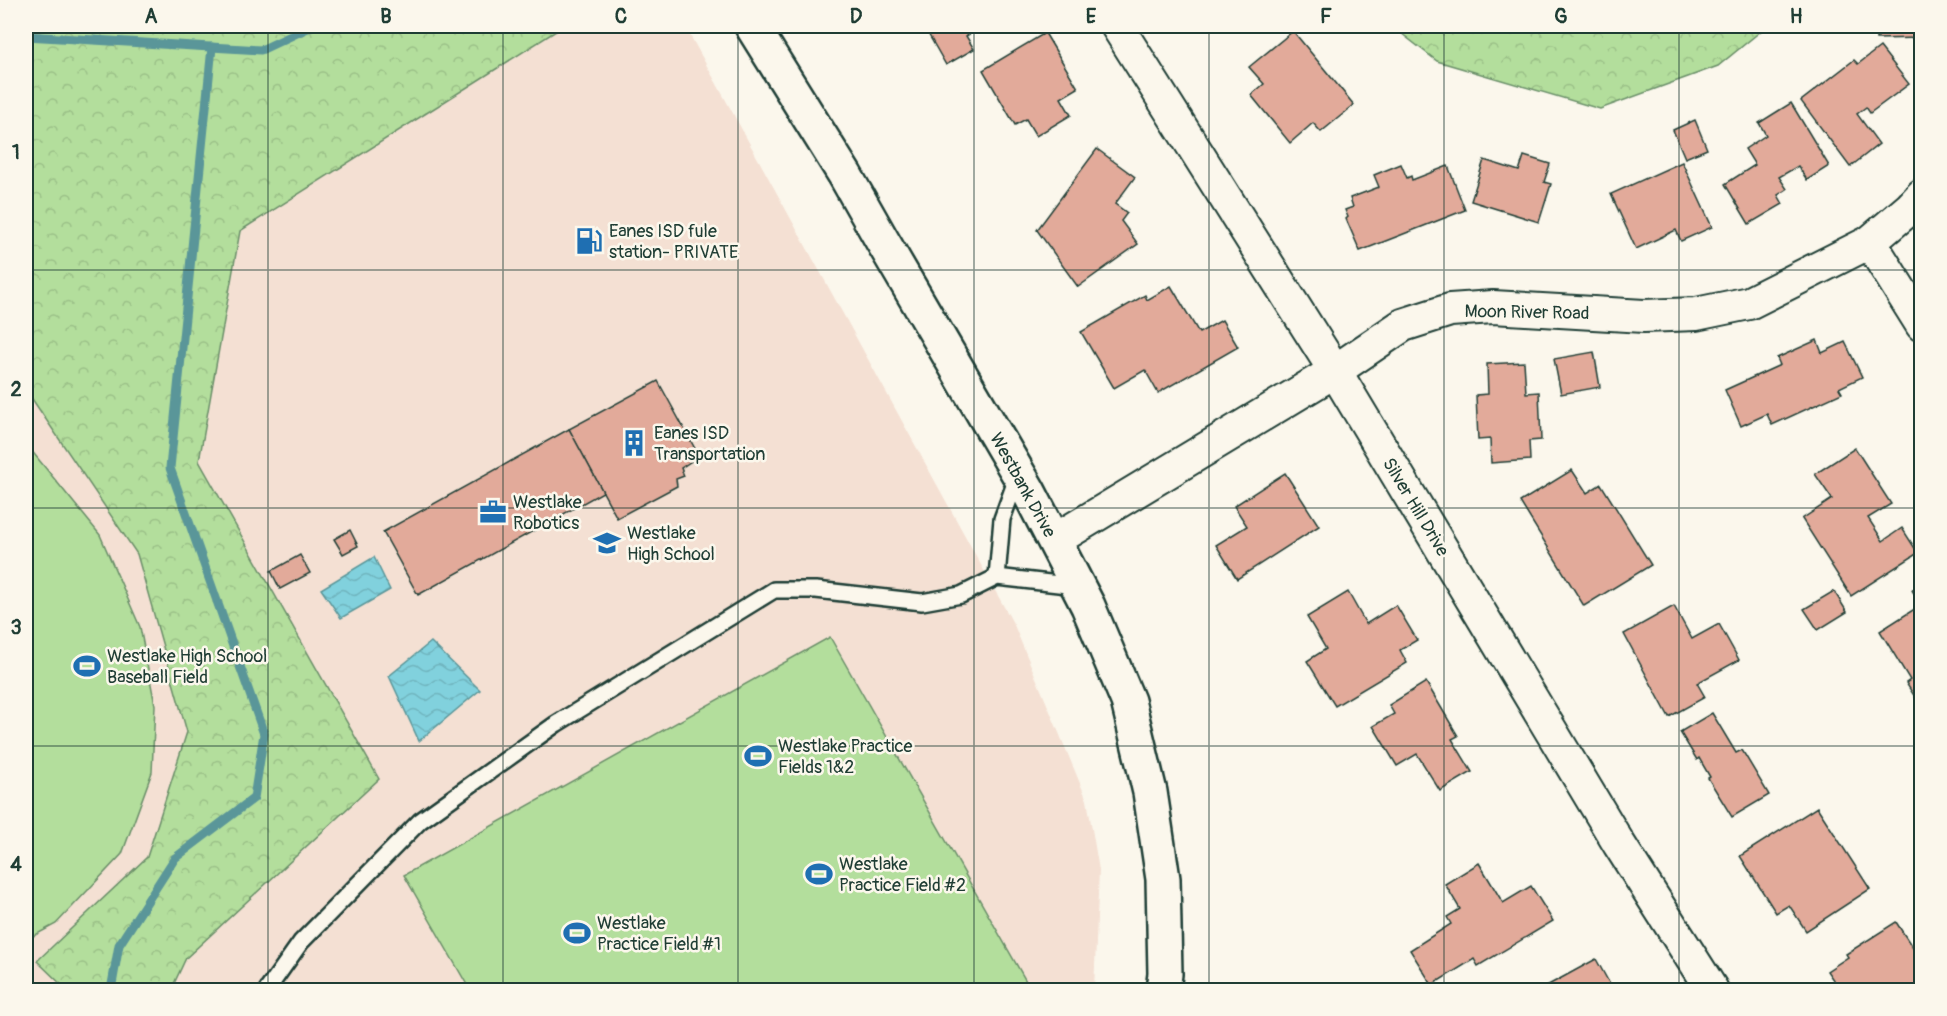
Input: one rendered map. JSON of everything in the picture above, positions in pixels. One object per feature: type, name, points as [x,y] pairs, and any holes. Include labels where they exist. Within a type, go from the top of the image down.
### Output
[{"type":"street","name":"Westbank Drive","points":[[752,26],[845,175],[1055,540],[1078,586],[1128,701],[1150,792],[1163,879],[1165,974],[1163,990]]},
{"type":"street","name":"Silver Hill Drive","points":[[1118,26],[1335,371],[1619,844],[1712,990]]},
{"type":"street","name":"Moon River Road","points":[[1055,540],[1335,371],[1404,326],[1450,310],[1493,307],[1644,316],[1696,314],[1749,303],[1869,242],[1922,195]]},
{"type":"street","points":[[1869,242],[1922,325]]},
{"type":"lane","points":[[998,577],[1002,519],[1018,475]]},
{"type":"lane","points":[[267,990],[301,942],[420,821],[556,724],[774,590],[816,590],[922,602],[961,595],[998,577],[1078,586]]},
{"type":"shaded area","name":"Westlake High School","points":[[564,26],[685,26],[1014,625],[1087,800],[1099,870],[1094,990],[171,990],[186,958],[379,779],[199,461],[240,231]]},
{"type":"shaded area","name":"Westlake High School Baseball Field","points":[[26,390],[137,554],[187,732],[147,857],[37,960],[67,990],[26,990]]},
{"type":"green space","points":[[26,26],[564,26],[240,231],[199,461],[379,779],[186,958],[171,990],[67,990],[37,961],[147,857],[187,732],[137,554],[26,390]]},
{"type":"green space","points":[[1392,26],[1767,26],[1718,66],[1600,109],[1437,61]]},
{"type":"green space","name":"Westlake High School Baseball Field","points":[[26,444],[100,535],[140,627],[155,705],[152,772],[122,854],[56,924],[26,940]]},
{"type":"green space","name":"Westlake Practice Fields 1&2","points":[[830,637],[1031,990],[470,990],[404,875]]},
{"type":"water","points":[[374,557],[390,590],[341,618],[321,589]]},
{"type":"water","points":[[431,642],[480,690],[419,741],[389,676]]},
{"type":"building","points":[[915,26],[979,26],[980,28],[966,36],[974,49],[946,65],[926,30],[920,34]]},
{"type":"building","points":[[1876,26],[1922,26],[1922,38],[1876,39]]},
{"type":"building","points":[[1293,31],[1354,105],[1321,132],[1313,123],[1290,143],[1251,95],[1264,84],[1249,67]]},
{"type":"building","points":[[1045,33],[1078,88],[1061,98],[1071,115],[1036,136],[1026,119],[1015,125],[983,70]]},
{"type":"building","points":[[1880,47],[1909,84],[1870,113],[1866,107],[1857,114],[1879,144],[1850,167],[1801,101],[1854,60],[1858,64]]},
{"type":"building","points":[[1791,103],[1829,166],[1807,180],[1798,166],[1779,177],[1787,189],[1778,195],[1783,204],[1749,224],[1725,184],[1755,165],[1745,149],[1766,135],[1759,123]]},
{"type":"building","points":[[1695,120],[1707,149],[1685,158],[1673,130]]},
{"type":"building","points":[[1097,149],[1135,177],[1115,204],[1127,213],[1121,221],[1138,244],[1078,287],[1037,230]]},
{"type":"building","points":[[1524,156],[1550,164],[1544,182],[1551,184],[1539,222],[1471,201],[1484,160],[1519,171]]},
{"type":"building","points":[[1682,162],[1712,227],[1681,241],[1676,230],[1636,249],[1611,194]]},
{"type":"building","points":[[1401,164],[1407,178],[1411,176],[1412,180],[1448,166],[1465,210],[1360,251],[1346,219],[1348,217],[1345,210],[1353,207],[1350,198],[1379,187],[1374,175]]},
{"type":"building","points":[[1171,286],[1199,333],[1222,320],[1238,347],[1158,393],[1145,370],[1114,388],[1081,332],[1145,295],[1147,300]]},
{"type":"building","points":[[1817,340],[1822,353],[1845,342],[1862,377],[1839,388],[1842,393],[1772,425],[1767,414],[1741,426],[1725,390],[1780,365],[1777,358]]},
{"type":"building","points":[[1594,352],[1600,387],[1561,394],[1554,359]]},
{"type":"building","points":[[1524,362],[1526,393],[1539,392],[1541,440],[1529,441],[1530,460],[1491,463],[1490,439],[1478,440],[1476,395],[1488,394],[1487,364]]},
{"type":"building","name":"Eanes ISD Transportation","points":[[658,381],[699,456],[681,468],[684,476],[676,479],[677,486],[617,518],[569,429]]},
{"type":"building","name":"Westlake Robotics","points":[[569,429],[603,492],[418,595],[383,532]]},
{"type":"building","points":[[1855,448],[1891,504],[1868,518],[1883,541],[1902,528],[1918,553],[1851,596],[1802,519],[1832,499],[1815,474]]},
{"type":"building","points":[[1572,470],[1587,493],[1601,484],[1651,565],[1584,606],[1520,502]]},
{"type":"building","points":[[1285,473],[1319,526],[1237,579],[1216,545],[1247,526],[1234,506]]},
{"type":"building","points":[[350,530],[358,546],[343,554],[334,539]]},
{"type":"building","points":[[300,555],[310,573],[280,589],[271,571]]},
{"type":"building","points":[[1922,584],[1922,708],[1906,683],[1910,680],[1880,631],[1921,605],[1912,590]]},
{"type":"building","points":[[1834,591],[1847,612],[1818,630],[1804,609]]},
{"type":"building","points":[[1348,592],[1366,624],[1396,605],[1417,640],[1400,650],[1407,663],[1335,706],[1307,661],[1326,649],[1307,617]]},
{"type":"building","points":[[1674,606],[1692,639],[1719,624],[1739,660],[1697,683],[1705,697],[1669,717],[1624,634]]},
{"type":"building","points":[[1426,682],[1458,736],[1452,739],[1472,772],[1440,791],[1417,754],[1397,766],[1373,726],[1394,714],[1389,705]]},
{"type":"building","points":[[1712,713],[1736,753],[1742,750],[1769,795],[1732,817],[1708,778],[1710,777],[1699,758],[1697,760],[1680,732]]},
{"type":"building","points":[[1817,807],[1870,889],[1806,931],[1789,905],[1776,913],[1740,856]]},
{"type":"building","points":[[1479,863],[1503,903],[1531,886],[1553,921],[1478,966],[1474,959],[1432,985],[1410,950],[1451,924],[1447,917],[1460,909],[1445,884]]},
{"type":"building","points":[[1896,922],[1922,962],[1922,990],[1869,990],[1868,988],[1840,990],[1827,971],[1848,957],[1846,954]]},
{"type":"building","points":[[1596,959],[1613,990],[1539,990],[1565,976]]},
{"type":"waterway","points":[[26,36],[261,50],[312,26]]},
{"type":"waterway","points":[[111,990],[119,945],[175,858],[254,798],[264,734],[170,468],[212,47]]},
{"type":"place","name":"Eanes ISD fule station- PRIVATE","points":[[589,241]]},
{"type":"place","name":"Eanes ISD Transportation","points":[[634,443]]},
{"type":"place","name":"Westlake Robotics","points":[[493,512]]},
{"type":"place","name":"Westlake High School","points":[[607,543]]},
{"type":"place","name":"Westlake High School Baseball Field","points":[[87,666]]},
{"type":"place","name":"Westlake Practice Fields 1&2","points":[[758,756]]},
{"type":"place","name":"Westlake Practice Field #2","points":[[819,874]]},
{"type":"place","name":"Westlake Practice Field #1","points":[[577,933]]}]
